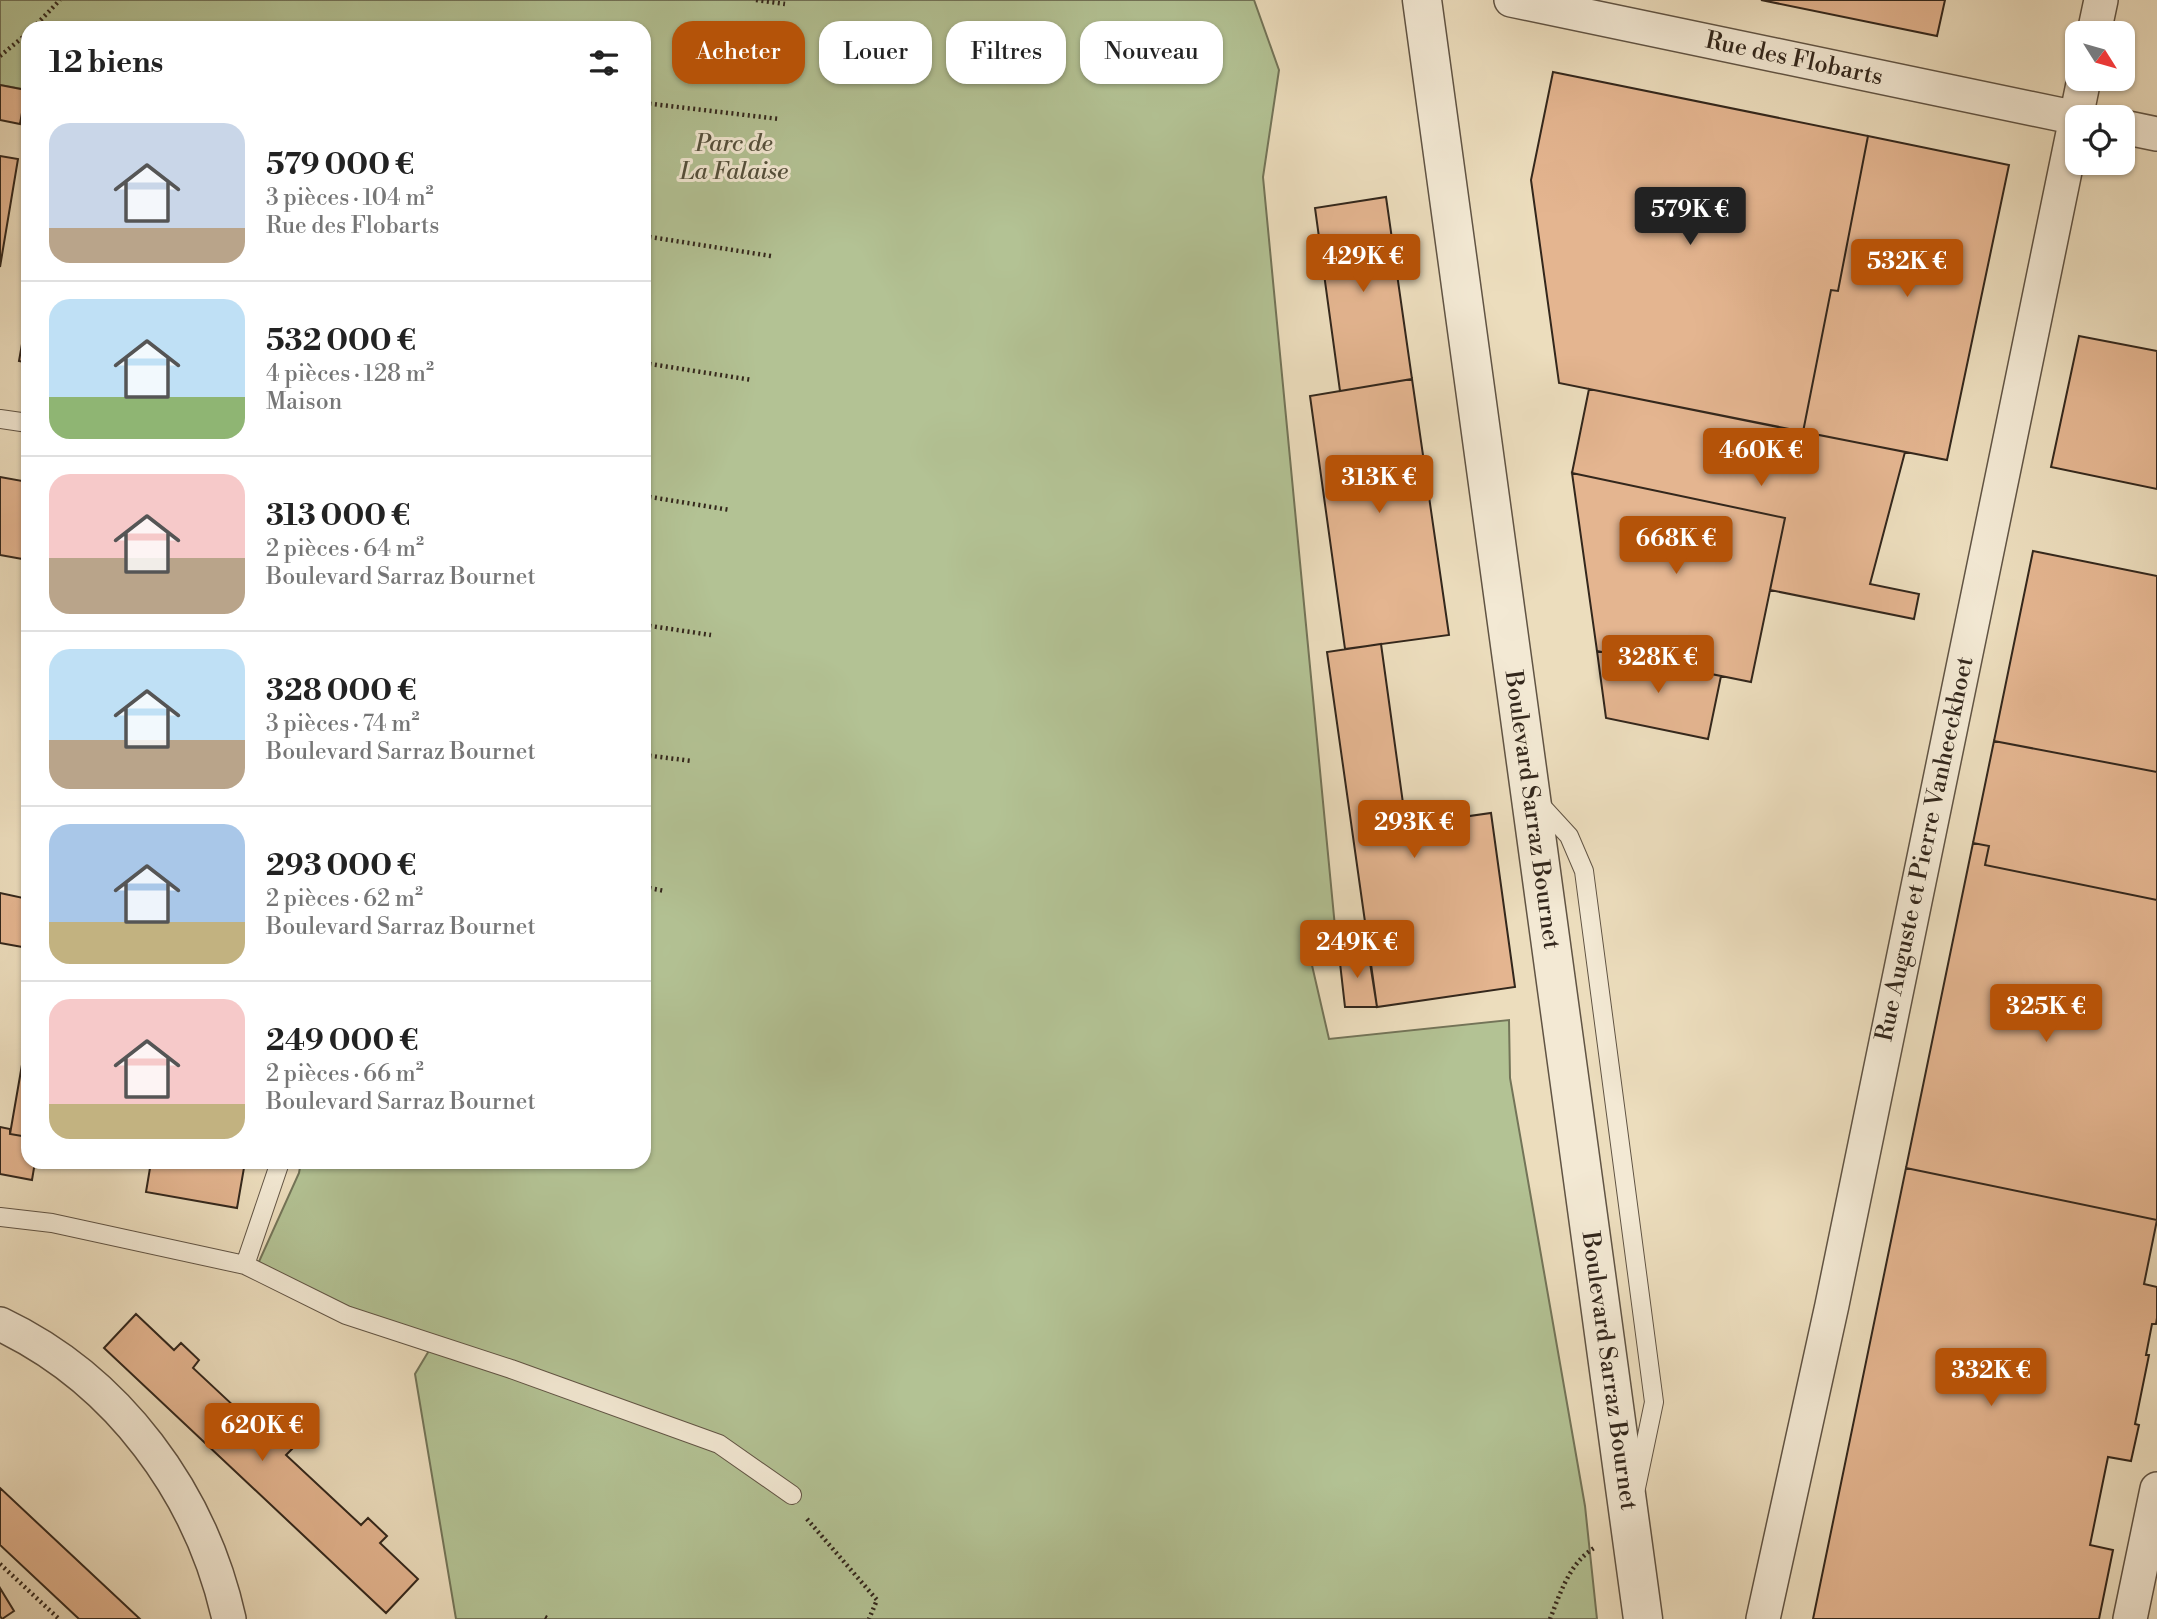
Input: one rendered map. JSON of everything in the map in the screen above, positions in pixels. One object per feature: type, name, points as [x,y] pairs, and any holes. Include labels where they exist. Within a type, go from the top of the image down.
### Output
[{"type":"street","name":"Boulevard Sarraz Bournet","points":[[1422,0],[1643,1619]]},
{"type":"street","name":"Rue des Flobarts","points":[[1511,0],[2065,115]]},
{"type":"street","points":[[2097,21],[2101,0]]},
{"type":"street","points":[[2135,129],[2157,134]]},
{"type":"street","name":"Rue Auguste et Pierre Vanheeckhoet","points":[[1763,1619],[1832,1305],[2065,175]]},
{"type":"street","points":[[0,1324],[38,1345],[92,1385],[123,1413],[149,1444],[199,1530],[216,1572],[229,1619]]},
{"type":"street","points":[[2130,1619],[2157,1489]]},
{"type":"lane","points":[[0,419],[21,422]]},
{"type":"lane","points":[[245,1265],[278,1169]]},
{"type":"lane","points":[[0,1217],[52,1223],[245,1265],[346,1315],[511,1369],[719,1444],[792,1495]]},
{"type":"path","points":[[40,21],[61,0]]},
{"type":"path","points":[[756,0],[785,4]]},
{"type":"path","points":[[0,56],[21,39]]},
{"type":"path","points":[[651,104],[779,119]]},
{"type":"path","points":[[651,237],[771,256]]},
{"type":"path","points":[[651,364],[752,380]]},
{"type":"path","points":[[651,497],[730,510]]},
{"type":"path","points":[[651,626],[710,635]]},
{"type":"path","points":[[651,756],[692,761]]},
{"type":"path","points":[[651,888],[665,891]]},
{"type":"path","points":[[792,1495],[797,1508],[877,1600],[869,1619]]},
{"type":"path","points":[[1550,1619],[1567,1577],[1590,1551],[1630,1520]]},
{"type":"path","points":[[0,1564],[59,1619]]},
{"type":"green space","name":"Parc de La Falaise","points":[[0,0],[1254,0],[1279,70],[1263,177],[1335,927],[1305,935],[1329,1039],[1509,1020],[1510,1078],[1585,1506],[1597,1619],[456,1619],[415,1374],[433,1344],[257,1266],[300,1169],[651,1169],[651,21],[21,21],[21,89],[0,85]]},
{"type":"building","points":[[1761,0],[1945,0],[1937,36]]},
{"type":"building","points":[[1553,72],[1868,136],[1838,291],[1831,290],[1803,432],[1559,383],[1531,180]]},
{"type":"building","points":[[0,85],[21,89],[20,124],[0,120]]},
{"type":"building","points":[[1868,136],[2009,165],[1947,460],[1803,432],[1831,290],[1838,291]]},
{"type":"building","points":[[0,156],[18,159],[0,267]]},
{"type":"building","points":[[1386,197],[1412,379],[1340,391],[1315,208]]},
{"type":"building","points":[[2079,336],[2157,351],[2157,489],[2051,467]]},
{"type":"building","points":[[1412,379],[1449,635],[1345,649],[1310,396]]},
{"type":"building","points":[[1589,389],[1905,452],[1870,584],[1919,594],[1914,619],[1770,590],[1785,518],[1572,473]]},
{"type":"building","points":[[1572,473],[1785,518],[1751,682],[1597,651]]},
{"type":"building","points":[[0,477],[21,481],[21,559],[0,555]]},
{"type":"building","points":[[2033,551],[2157,576],[2157,772],[1994,741]]},
{"type":"building","points":[[1381,644],[1406,825],[1491,813],[1515,987],[1377,1007],[1327,652]]},
{"type":"building","points":[[1597,651],[1721,676],[1708,739],[1606,718]]},
{"type":"building","points":[[1994,741],[2157,772],[2157,900],[1985,865],[1989,846],[1973,843]]},
{"type":"building","points":[[1973,843],[1989,846],[1985,865],[2157,900],[2157,1220],[1906,1168]]},
{"type":"building","points":[[0,893],[21,898],[21,947],[0,943]]},
{"type":"building","points":[[1368,950],[1377,1007],[1345,1007],[1339,954]]},
{"type":"building","points":[[21,1070],[21,1136],[10,1134]]},
{"type":"building","points":[[0,1127],[10,1129],[10,1134],[21,1136],[21,1169],[34,1169],[32,1180],[0,1174]]},
{"type":"building","points":[[1906,1168],[2157,1220],[2144,1284],[2157,1287],[2157,1318],[2156,1324],[2152,1324],[2146,1355],[2149,1355],[2135,1424],[2139,1425],[2131,1461],[2108,1457],[2090,1545],[2113,1550],[2099,1619],[1813,1619]]},
{"type":"building","points":[[150,1169],[244,1169],[237,1208],[146,1192]]},
{"type":"building","points":[[136,1314],[174,1350],[181,1343],[199,1360],[193,1368],[267,1437],[274,1430],[293,1448],[286,1455],[361,1525],[368,1518],[387,1536],[380,1543],[418,1579],[386,1613],[104,1348]]},
{"type":"building","points":[[0,1488],[140,1619],[79,1619],[0,1545]]},
{"type":"building","points":[[0,1588],[14,1611],[2,1619],[0,1616]]}]
